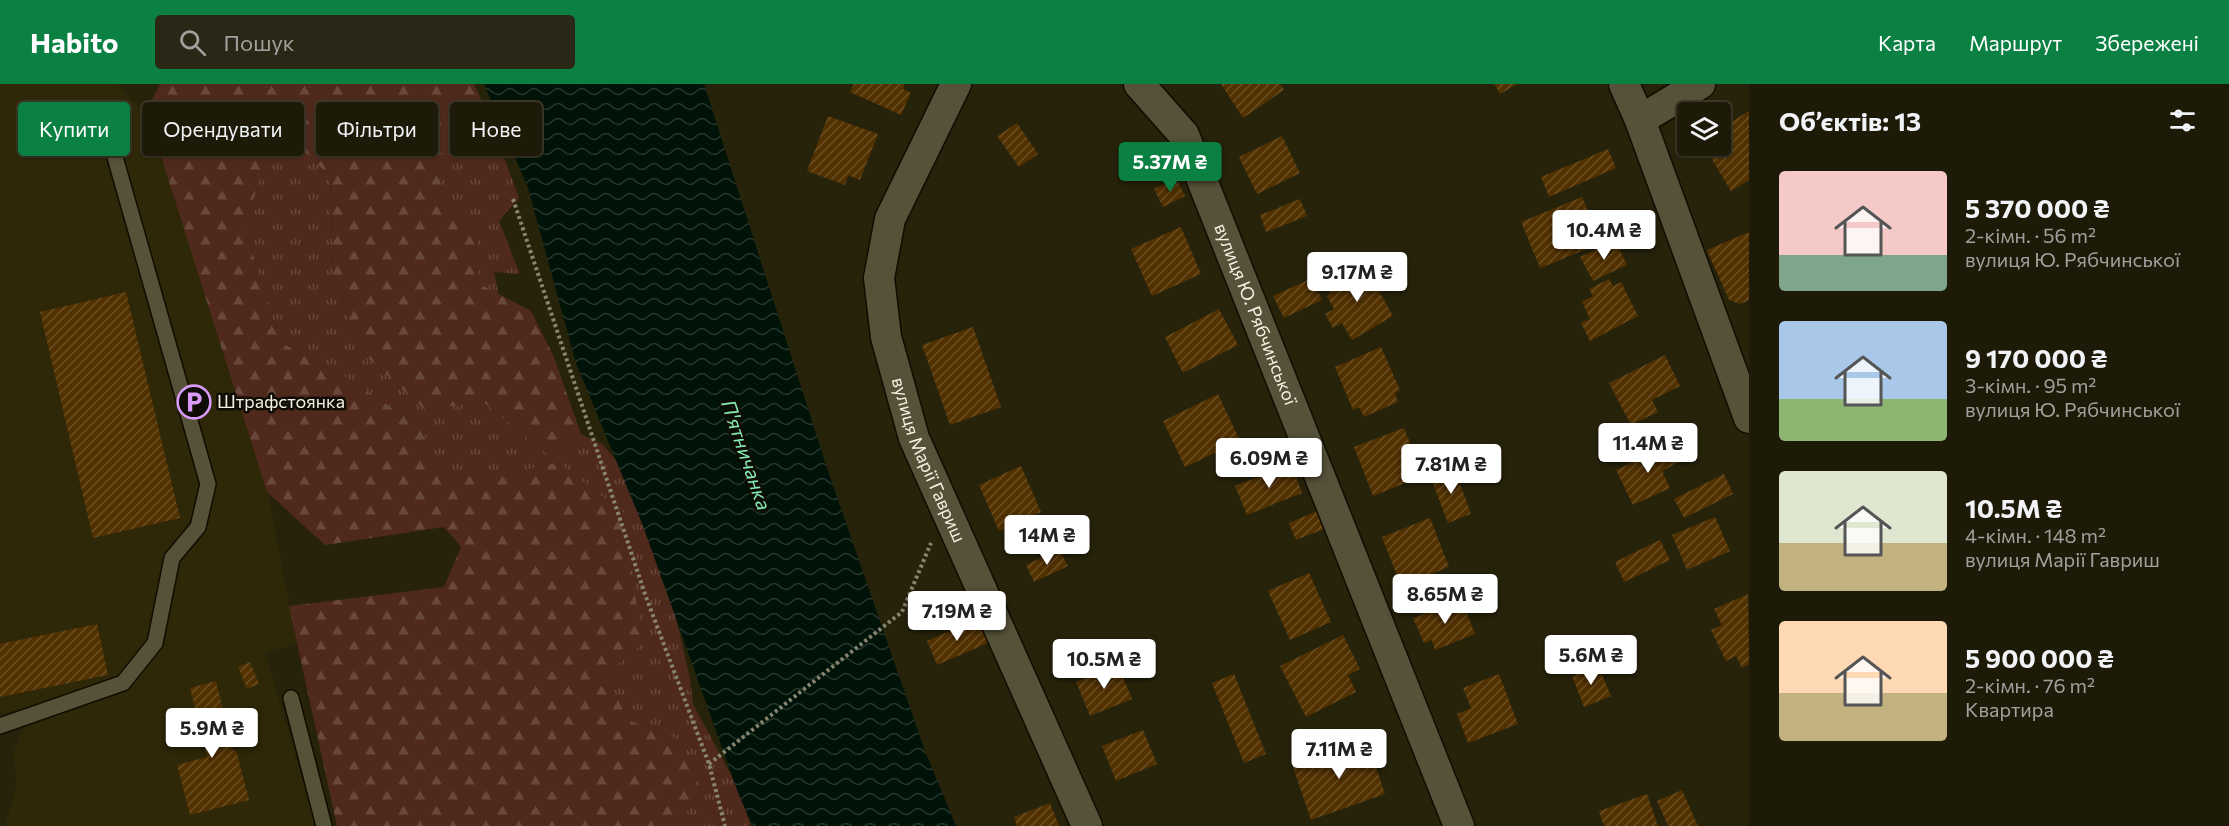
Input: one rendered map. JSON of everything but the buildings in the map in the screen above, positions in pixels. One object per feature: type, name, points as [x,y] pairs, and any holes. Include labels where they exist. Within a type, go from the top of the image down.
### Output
[{"type":"street","name":"вулиця Марії Гавриш","points":[[956,84],[890,219],[879,278],[886,336],[914,438],[1087,826]]},
{"type":"street","name":"вулиця Ю. Рябчинської","points":[[1139,84],[1184,135],[1459,826]]},
{"type":"street","points":[[1624,84],[1741,371],[1749,418]]},
{"type":"street","points":[[1640,120],[1700,84]]},
{"type":"lane","points":[[0,726],[123,683],[155,644],[172,558],[198,527],[208,484],[115,156]]},
{"type":"lane","points":[[291,698],[324,826]]},
{"type":"path","points":[[513,199],[646,597],[709,764],[725,826]]},
{"type":"path","points":[[709,764],[902,612],[932,542],[954,529]]},
{"type":"shaded area","points":[[0,84],[118,84],[142,112],[142,156],[162,156],[268,494],[297,644],[265,652],[316,826],[5,826],[17,786],[13,752],[34,707],[0,714]]},
{"type":"green space","points":[[160,84],[474,84],[483,102],[450,102],[450,150],[438,155],[438,102],[316,102],[316,156],[436,156],[431,158],[450,206],[476,230],[479,284],[531,311],[554,357],[581,434],[551,457],[483,402],[425,410],[364,354],[333,278],[330,176],[304,151],[304,102],[151,102]]},
{"type":"green space","points":[[450,150],[450,156],[504,156],[519,198],[499,221],[520,274],[494,272],[499,295],[478,284],[476,230],[450,206],[431,158]]},
{"type":"green space","points":[[304,151],[330,176],[333,278],[364,354],[425,410],[483,402],[551,457],[581,434],[602,444],[649,499],[690,679],[693,704],[753,816],[749,826],[678,826],[701,789],[679,740],[628,720],[606,674],[558,462],[493,479],[439,472],[421,427],[345,377],[280,342],[245,229],[263,166],[277,156],[304,156]]},
{"type":"green space","points":[[161,156],[277,156],[263,166],[245,229],[280,342],[345,377],[421,427],[439,472],[493,479],[558,462],[624,513],[642,644],[606,674],[628,720],[679,740],[701,789],[678,826],[337,826],[289,606],[444,587],[461,547],[444,527],[325,545],[267,492]]},
{"type":"water","name":"П'ятничанка","points":[[484,84],[704,84],[828,471],[925,751],[956,826],[752,826],[737,790],[643,526],[576,363],[528,188],[514,156],[542,156],[542,102],[492,102]]},
{"type":"place","name":"Штрафстоянка","points":[[194,402]]}]
